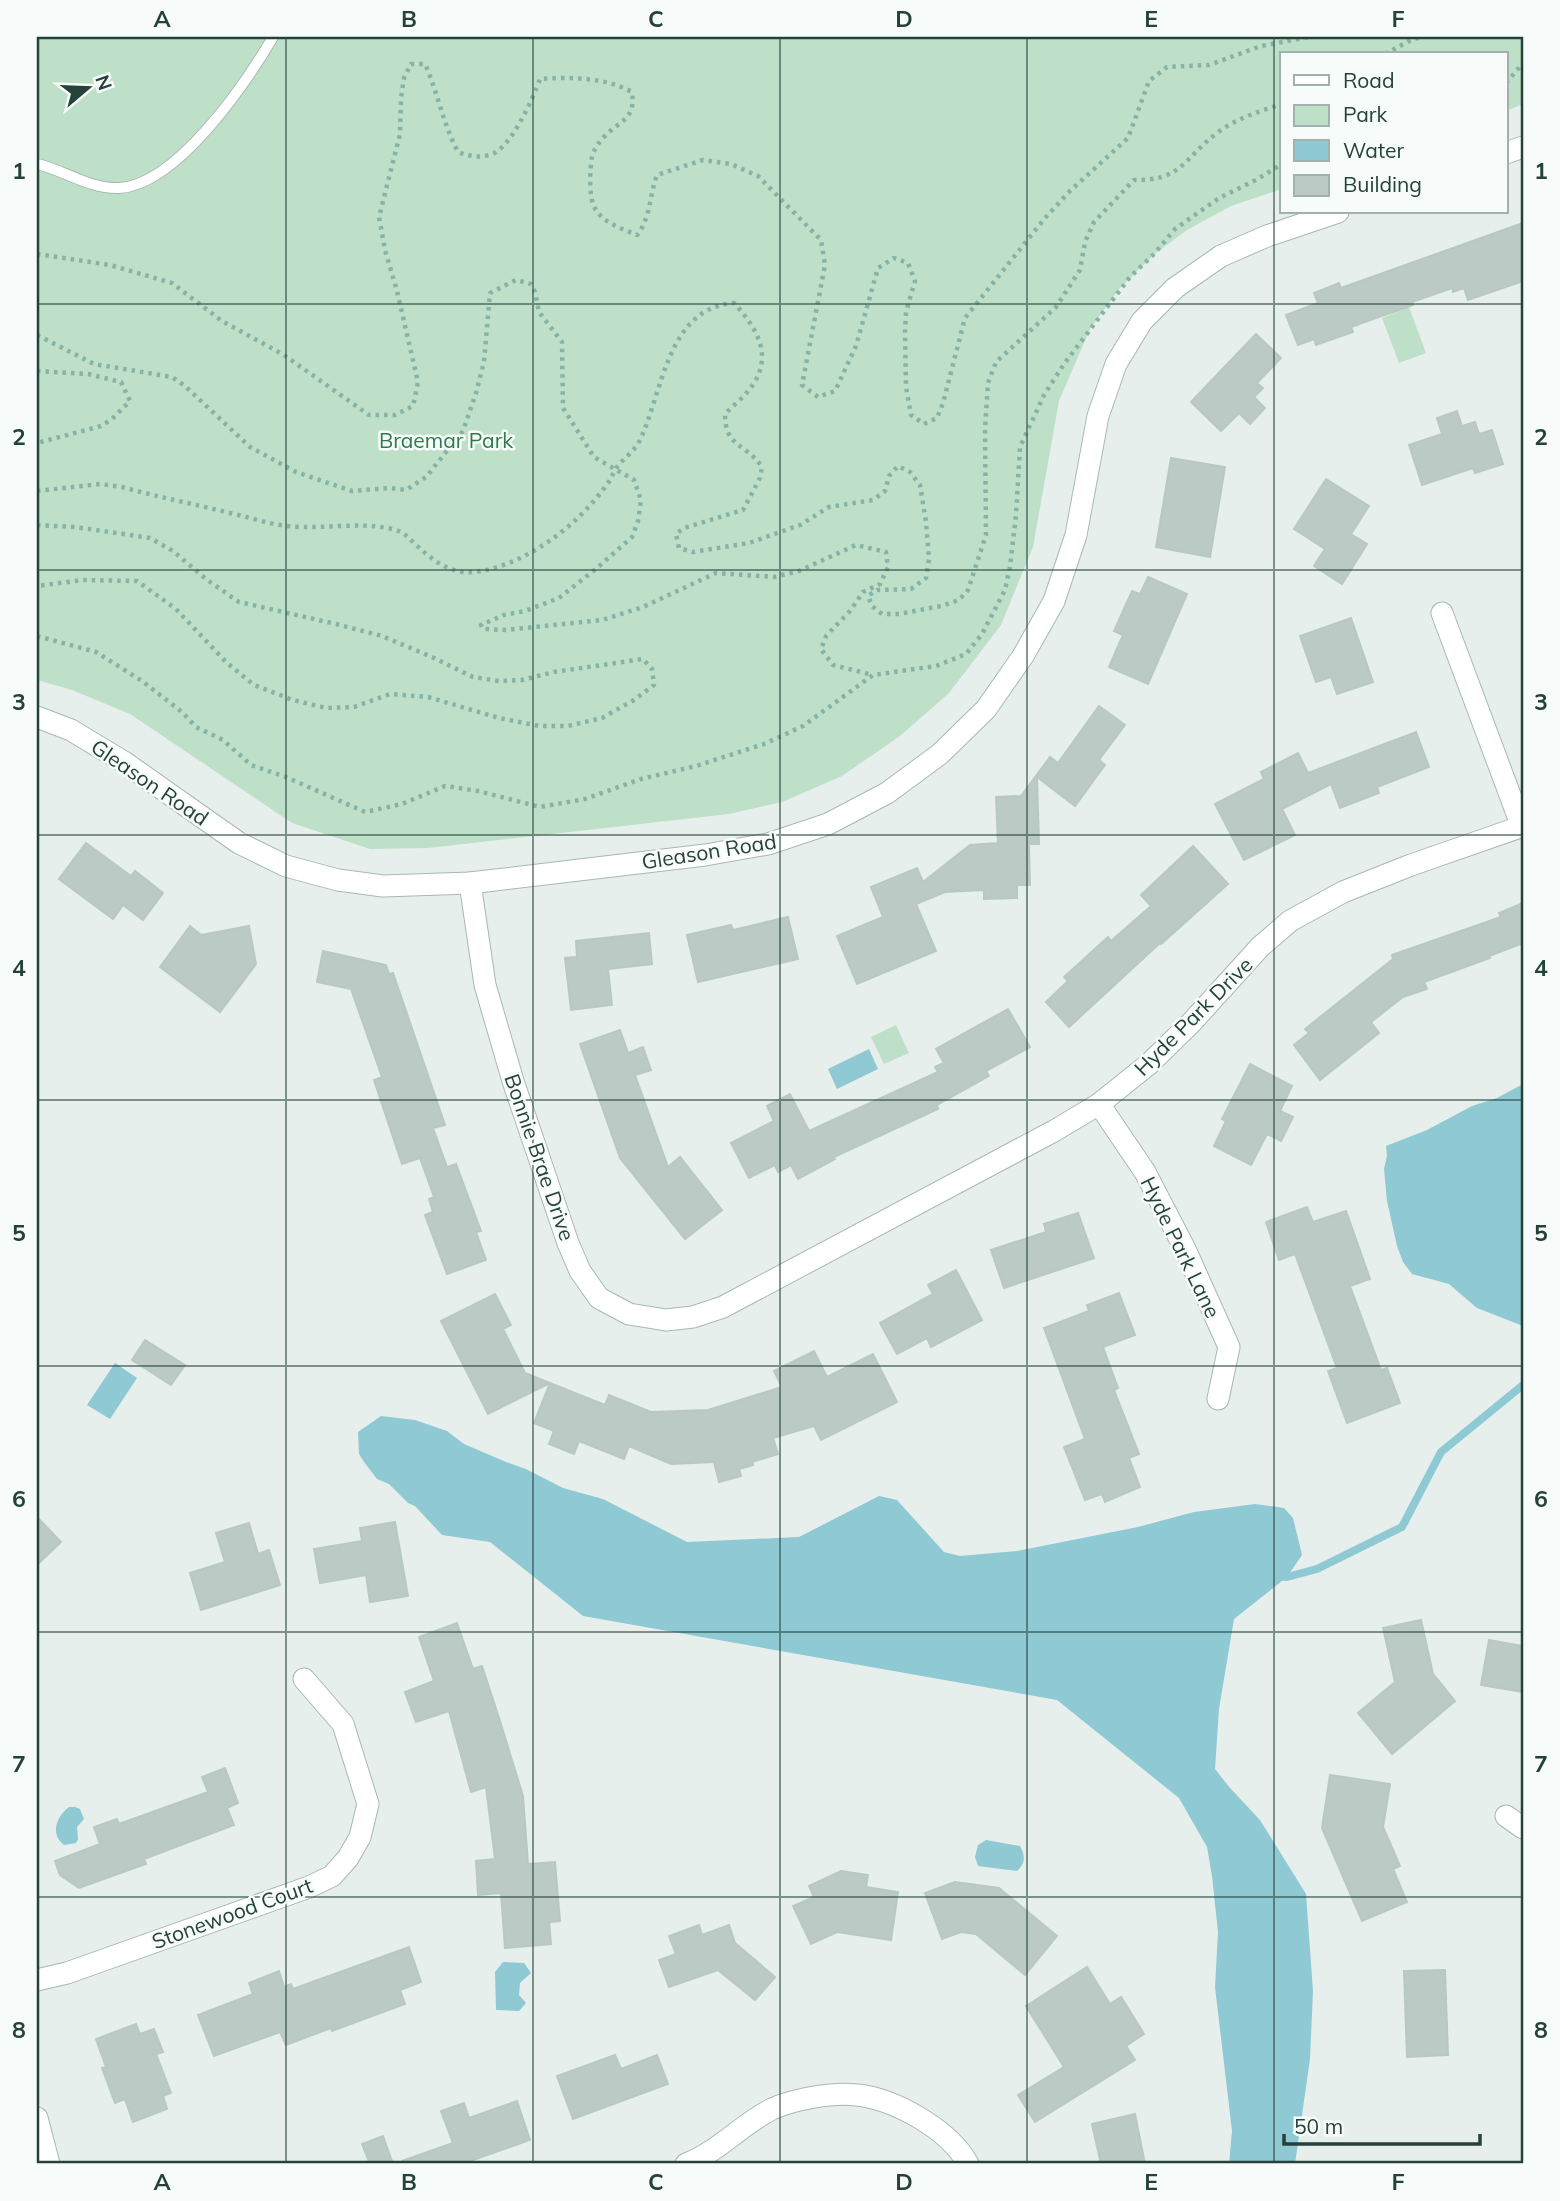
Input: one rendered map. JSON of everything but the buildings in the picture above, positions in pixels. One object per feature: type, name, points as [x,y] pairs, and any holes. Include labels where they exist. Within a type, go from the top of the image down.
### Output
[{"type":"street","name":"Gleason Road","points":[[37,717],[71,730],[124,762],[239,843],[286,866],[338,880],[383,886],[470,883],[705,855],[768,844],[828,824],[887,793],[940,754],[986,709],[1024,656],[1054,601],[1076,536],[1098,416],[1116,364],[1142,321],[1175,288],[1220,256],[1267,236],[1332,214]]},
{"type":"street","points":[[1442,613],[1522,827]]},
{"type":"street","name":"Hyde Park Drive","points":[[723,1307],[1055,1131],[1099,1104],[1149,1064],[1191,1023],[1260,947],[1290,921],[1343,892],[1411,865],[1522,827]]},
{"type":"street","name":"Bonnie Brae Drive","points":[[470,883],[485,985],[522,1106],[580,1271],[599,1298],[629,1314],[666,1320],[693,1317],[723,1307]]},
{"type":"street","name":"Hyde Park Lane","points":[[1099,1104],[1145,1172],[1185,1249],[1229,1347],[1218,1399]]},
{"type":"street","name":"Stonewood Court","points":[[37,1980],[67,1973],[309,1887],[332,1876],[348,1858],[360,1836],[368,1804],[343,1724],[304,1679]]},
{"type":"street","points":[[686,2164],[701,2158],[774,2108],[814,2097],[857,2095],[898,2106],[935,2128],[968,2164]]},
{"type":"street","points":[[37,2118],[49,2164]]},
{"type":"lane","points":[[37,164],[104,187],[121,188],[144,182],[173,162],[217,118],[273,37]]},
{"type":"path","points":[[37,254],[110,265],[172,283],[222,321],[284,355],[369,415],[395,415],[413,406],[418,382],[384,250],[379,217],[400,134],[404,78],[411,64],[425,64],[436,87],[454,145],[458,152],[473,157],[493,154],[510,138],[541,79],[587,79],[620,85],[632,92],[634,105],[625,121],[603,138],[592,153],[590,187],[595,209],[611,224],[637,235],[646,224],[651,191],[657,175],[704,160],[731,164],[758,176],[821,240],[825,265],[802,385],[818,397],[835,391],[856,346],[878,268],[894,258],[908,263],[915,281],[906,312],[906,387],[911,415],[924,424],[937,418],[943,403],[965,318],[1045,218],[1128,138],[1149,81],[1167,67],[1209,65],[1261,46],[1309,37]]},
{"type":"path","points":[[1389,52],[1422,37]]},
{"type":"path","points":[[1508,81],[1523,63]]},
{"type":"path","points":[[37,491],[100,484],[287,526],[377,526],[400,530],[424,553],[448,570],[471,572],[494,568],[518,560],[583,513],[608,483],[615,469],[638,444],[666,365],[683,331],[702,313],[719,304],[734,303],[747,317],[761,342],[763,361],[753,386],[725,414],[725,428],[732,441],[755,456],[762,467],[760,478],[743,510],[684,528],[676,534],[679,548],[693,552],[749,543],[800,525],[830,507],[873,500],[885,491],[889,476],[898,466],[910,472],[920,485],[929,559],[926,578],[911,589],[877,590],[868,596],[872,606],[882,614],[899,614],[942,606],[959,600],[968,590],[986,536],[986,417],[988,383],[996,362],[1056,307],[1080,270],[1085,242],[1094,222],[1134,180],[1149,180],[1175,173],[1218,132],[1241,119],[1280,105]]},
{"type":"path","points":[[37,335],[94,364],[172,377],[250,447],[296,472],[352,491],[389,488],[406,490],[426,477],[463,431],[484,362],[490,293],[516,280],[531,284],[539,312],[562,342],[563,408],[594,457],[634,480],[641,500],[632,537],[597,568],[559,598],[525,611],[505,615],[481,625],[483,629],[517,629],[602,620],[643,607],[716,573],[774,577],[799,571],[856,545],[886,552],[888,567],[880,584],[863,592],[850,611],[826,636],[821,649],[833,665],[873,675],[936,666],[966,654],[982,634],[1005,590],[1010,567],[1020,447],[1044,395],[1130,277],[1175,229],[1219,198],[1280,165]]},
{"type":"path","points":[[37,372],[88,374],[121,382],[130,401],[101,426],[37,443]]},
{"type":"path","points":[[37,525],[86,528],[150,538],[173,551],[239,602],[382,636],[473,677],[499,681],[522,680],[554,672],[643,659],[652,669],[654,685],[602,718],[568,726],[539,726],[499,718],[428,697],[390,694],[354,707],[326,708],[293,700],[254,685],[226,662],[176,609],[136,581],[83,580],[37,586]]},
{"type":"path","points":[[37,636],[96,652],[142,681],[182,712],[196,727],[223,740],[251,765],[286,777],[365,812],[402,804],[445,786],[478,791],[540,807],[585,799],[641,779],[696,766],[764,744],[803,726],[873,675]]},
{"type":"green space","name":"Braemar Park","points":[[37,37],[1523,37],[1523,104],[1508,110],[1508,52],[1280,52],[1280,190],[1231,206],[1187,230],[1156,253],[1120,288],[1090,329],[1059,401],[1033,547],[1001,625],[949,693],[900,736],[842,776],[782,802],[729,814],[428,848],[370,849],[292,823],[130,714],[72,690],[37,680]]},
{"type":"green space","points":[[1409,307],[1426,353],[1399,363],[1382,318]]},
{"type":"green space","points":[[896,1025],[909,1053],[884,1064],[871,1037]]},
{"type":"water","points":[[869,1049],[878,1069],[837,1089],[828,1069]]},
{"type":"water","points":[[1523,1084],[1523,1326],[1477,1308],[1449,1284],[1412,1274],[1403,1262],[1397,1246],[1387,1201],[1384,1169],[1386,1146],[1427,1130],[1472,1106],[1497,1098]]},
{"type":"water","points":[[115,1363],[137,1378],[110,1419],[87,1405]]},
{"type":"water","points":[[381,1416],[415,1420],[447,1431],[464,1444],[526,1469],[563,1488],[603,1499],[687,1542],[799,1537],[879,1496],[897,1500],[944,1552],[960,1556],[1017,1551],[1138,1527],[1194,1512],[1255,1504],[1284,1508],[1293,1518],[1302,1555],[1287,1577],[1234,1619],[1219,1709],[1215,1769],[1260,1820],[1306,1894],[1313,1991],[1310,2059],[1295,2164],[1229,2164],[1232,2131],[1215,1987],[1218,1932],[1212,1876],[1207,1847],[1179,1798],[1057,1700],[583,1616],[490,1542],[442,1535],[415,1506],[408,1503],[389,1484],[377,1479],[359,1454],[358,1432]]},
{"type":"water","points":[[69,1807],[80,1809],[84,1819],[77,1827],[76,1843],[64,1845],[57,1836],[56,1826]]},
{"type":"water","points":[[986,1840],[1020,1846],[1024,1859],[1020,1868],[1017,1871],[978,1866],[975,1857],[978,1845]]},
{"type":"water","points":[[503,1962],[524,1963],[531,1973],[520,1983],[519,1995],[526,2003],[519,2011],[496,2010],[495,1972]]},
{"type":"waterway","points":[[1276,1576],[1287,1577],[1317,1569],[1402,1527],[1441,1452],[1523,1385]]}]
